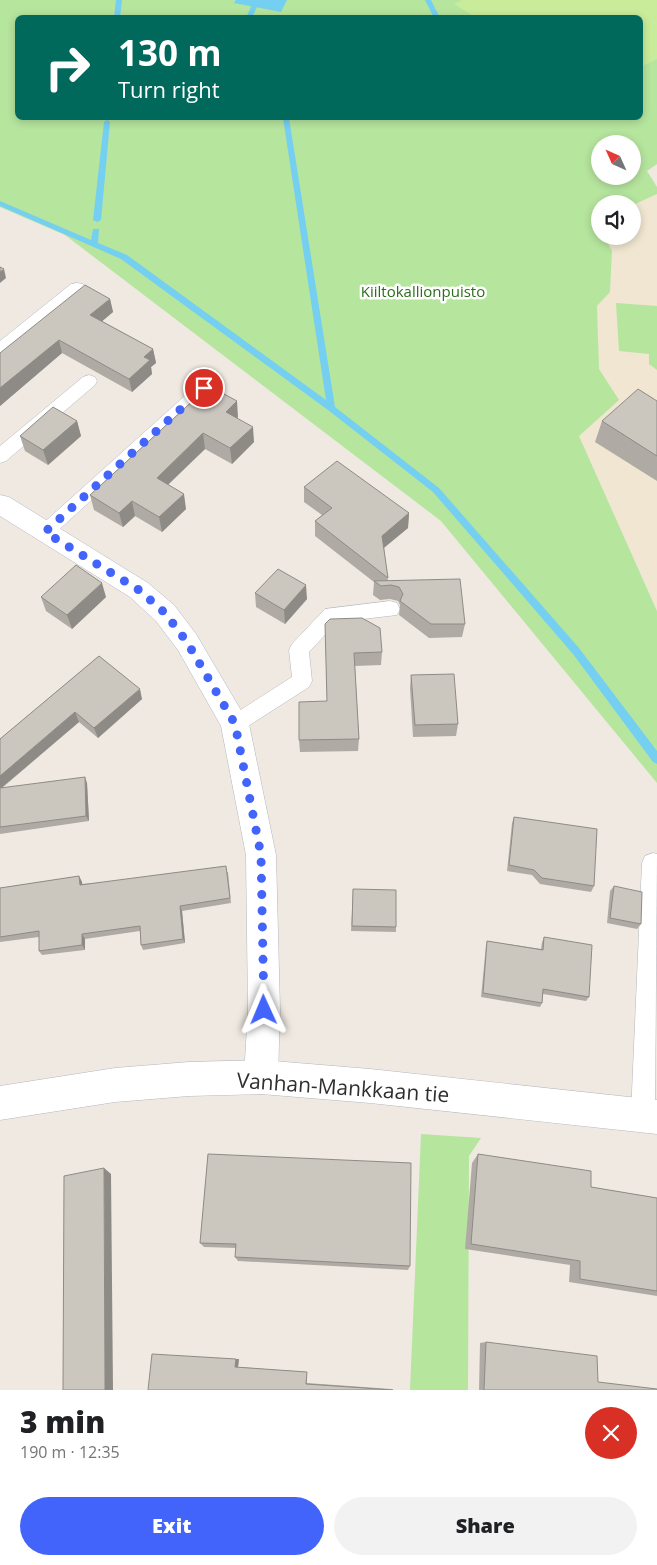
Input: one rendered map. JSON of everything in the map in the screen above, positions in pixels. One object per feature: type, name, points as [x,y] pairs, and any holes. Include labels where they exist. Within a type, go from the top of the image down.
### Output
[{"type":"street","points":[[0,504],[139,590],[165,613],[187,642],[235,724],[261,855],[264,1010],[261,1077]]},
{"type":"street","name":"Vanhan-Mankkaan tie","points":[[0,1103],[115,1085],[189,1079],[261,1077],[370,1086],[650,1116]]},
{"type":"lane","points":[[0,350],[77,288]]},
{"type":"lane","points":[[0,456],[89,381]]},
{"type":"lane","points":[[45,532],[204,388]]},
{"type":"lane","points":[[235,724],[302,681],[298,650],[332,615],[390,609]]},
{"type":"lane","points":[[650,1116],[653,863]]},
{"type":"shaded area","points":[[657,194],[657,611],[579,435],[619,400],[599,369],[597,306],[610,292],[612,251],[609,245],[641,245],[641,201]]},
{"type":"green space","name":"Kiiltokallionpuisto","points":[[0,0],[657,0],[657,164],[647,171],[657,187],[657,194],[641,201],[641,195],[591,195],[591,245],[609,245],[612,251],[610,292],[597,306],[599,369],[619,400],[579,436],[657,611],[657,783],[441,521],[65,235],[0,207]]},
{"type":"green space","points":[[462,0],[657,0],[657,59],[643,66],[643,15],[472,15],[454,4]]},
{"type":"green space","points":[[616,303],[657,306],[657,370],[649,364],[649,354],[619,351]]},
{"type":"green space","points":[[421,1134],[481,1138],[469,1156],[468,1390],[410,1390]]},
{"type":"water","points":[[236,0],[287,0],[281,12],[234,3]]},
{"type":"building","points":[[85,285],[110,299],[90,315],[153,349],[144,357],[150,360],[129,379],[59,340],[0,388],[0,353]]},
{"type":"building","points":[[209,386],[237,401],[226,412],[253,427],[230,448],[203,433],[157,478],[184,494],[159,517],[132,501],[119,513],[90,495]]},
{"type":"building","points":[[638,389],[657,401],[657,456],[602,421]]},
{"type":"building","points":[[53,407],[77,421],[43,450],[20,436]]},
{"type":"building","points":[[337,461],[409,513],[382,536],[388,578],[315,521],[332,508],[304,487]]},
{"type":"building","points":[[76,565],[102,583],[67,615],[41,597]]},
{"type":"building","points":[[278,569],[306,585],[284,610],[255,593]]},
{"type":"building","points":[[460,579],[465,624],[431,624],[400,601],[403,594],[399,587],[391,585],[381,586],[374,581]]},
{"type":"building","points":[[362,618],[380,628],[382,652],[354,653],[359,739],[299,740],[299,702],[327,701],[325,624],[330,619]]},
{"type":"building","points":[[99,656],[140,689],[94,728],[75,712],[0,776],[0,739]]},
{"type":"building","points":[[454,674],[458,724],[415,725],[411,675]]},
{"type":"building","points":[[85,777],[86,816],[0,827],[0,788]]},
{"type":"building","points":[[514,817],[597,829],[594,886],[542,878],[534,870],[509,865]]},
{"type":"building","points":[[226,866],[230,898],[180,906],[183,939],[141,945],[140,926],[82,934],[82,945],[39,951],[39,931],[0,937],[0,888],[79,876],[80,885]]},
{"type":"building","points":[[614,886],[642,892],[641,924],[610,918]]},
{"type":"building","points":[[353,889],[396,890],[396,927],[352,926]]},
{"type":"building","points":[[544,937],[592,945],[589,997],[543,989],[542,1003],[483,993],[487,941],[543,950]]},
{"type":"building","points":[[208,1154],[411,1163],[410,1266],[235,1257],[236,1244],[200,1243]]},
{"type":"building","points":[[478,1154],[591,1171],[591,1187],[657,1198],[657,1291],[580,1279],[580,1261],[471,1244]]},
{"type":"building","points":[[104,1168],[105,1390],[63,1390],[64,1176]]},
{"type":"building","points":[[486,1342],[597,1356],[598,1382],[657,1390],[484,1390]]},
{"type":"building","points":[[152,1354],[236,1359],[235,1367],[307,1372],[306,1384],[393,1390],[148,1390]]},
{"type":"waterway","points":[[117,15],[119,0]]},
{"type":"waterway","points":[[250,15],[257,0]]},
{"type":"waterway","points":[[428,0],[436,15]]},
{"type":"waterway","points":[[286,120],[331,408]]},
{"type":"waterway","points":[[97,220],[107,122]]},
{"type":"waterway","points":[[0,203],[94,244]]},
{"type":"waterway","points":[[94,244],[96,231]]},
{"type":"waterway","points":[[94,244],[124,257],[331,408]]},
{"type":"waterway","points":[[331,408],[436,490],[576,651],[657,759]]},
{"type":"route","points":[[204,388],[45,532],[139,590],[165,613],[187,642],[220,695],[235,724],[261,855],[264,1010]]}]
